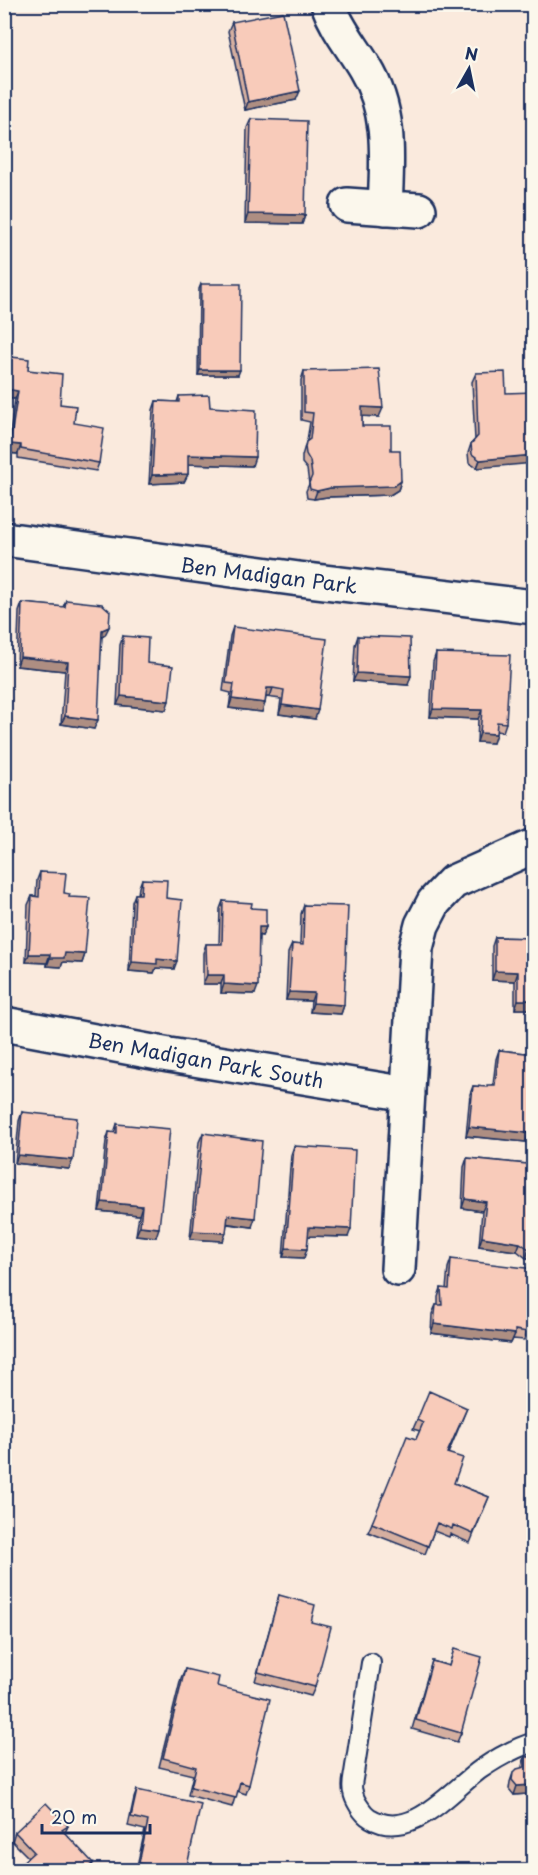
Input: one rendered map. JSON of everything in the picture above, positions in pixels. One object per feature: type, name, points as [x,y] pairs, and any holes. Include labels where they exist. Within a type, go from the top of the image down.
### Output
[{"type":"street","points":[[328,4],[335,24],[367,70],[383,110],[387,145],[385,208]]},
{"type":"street","points":[[347,205],[419,210]]},
{"type":"street","name":"Ben Madigan Park","points":[[4,539],[299,579],[534,607]]},
{"type":"street","points":[[398,1269],[416,948],[422,925],[434,902],[453,882],[534,846]]},
{"type":"street","name":"Ben Madigan Park South","points":[[4,1024],[169,1055],[408,1094]]},
{"type":"lane","points":[[371,1663],[352,1791],[367,1816],[377,1822],[390,1824],[418,1818],[433,1809],[480,1770],[520,1747],[534,1742]]},
{"type":"building","points":[[283,12],[300,91],[248,102],[232,22]]},
{"type":"building","points":[[251,119],[307,121],[305,215],[248,214]]},
{"type":"building","points":[[201,284],[241,284],[240,370],[200,370]]},
{"type":"building","points":[[11,357],[29,359],[28,370],[62,374],[60,404],[76,406],[74,423],[104,428],[99,463],[21,449],[21,445],[10,444],[18,391],[6,389]]},
{"type":"building","points":[[379,369],[383,408],[362,407],[362,426],[391,426],[391,450],[400,450],[401,481],[394,486],[330,488],[317,491],[310,489],[309,483],[312,476],[305,447],[306,442],[310,439],[313,413],[304,412],[304,371]]},
{"type":"building","points":[[505,372],[506,393],[534,392],[534,455],[480,460],[472,454],[471,444],[478,436],[476,373]]},
{"type":"building","points":[[209,395],[210,407],[256,410],[255,457],[188,455],[188,474],[152,475],[156,401],[179,402],[179,396]]},
{"type":"building","points":[[66,600],[102,604],[110,611],[109,627],[102,630],[98,720],[65,716],[68,662],[20,657],[22,603],[65,607]]},
{"type":"building","points":[[233,627],[327,639],[318,710],[282,705],[284,690],[273,688],[267,688],[265,703],[232,699],[234,684],[226,683]]},
{"type":"building","points":[[123,636],[148,638],[147,663],[173,666],[169,701],[121,696]]},
{"type":"building","points":[[358,636],[410,638],[411,676],[357,673]]},
{"type":"building","points":[[436,653],[510,655],[506,723],[497,722],[496,734],[480,733],[482,710],[433,709]]},
{"type":"building","points":[[40,872],[66,873],[64,893],[70,894],[69,897],[90,898],[85,954],[65,953],[64,958],[50,958],[50,954],[29,954],[32,896],[39,897]]},
{"type":"building","points":[[142,879],[167,880],[166,898],[182,900],[177,961],[157,959],[157,964],[132,962],[135,894],[141,894]]},
{"type":"building","points":[[4,892],[10,893],[6,932],[4,932]]},
{"type":"building","points":[[223,901],[252,903],[251,908],[266,909],[266,927],[259,927],[258,986],[224,984],[224,975],[207,975],[206,944],[222,944]]},
{"type":"building","points":[[304,905],[348,906],[344,1005],[313,1003],[314,993],[289,992],[292,944],[303,945]]},
{"type":"building","points":[[495,937],[534,938],[534,1000],[518,1000],[518,972],[495,971]]},
{"type":"building","points":[[499,1050],[534,1054],[534,1141],[529,1133],[469,1127],[473,1086],[495,1085]]},
{"type":"building","points":[[22,1112],[77,1118],[73,1160],[18,1155]]},
{"type":"building","points":[[117,1124],[170,1129],[159,1228],[140,1226],[142,1206],[102,1202],[109,1132],[117,1133]]},
{"type":"building","points":[[203,1133],[262,1141],[255,1218],[228,1215],[226,1233],[193,1231]]},
{"type":"building","points":[[294,1146],[355,1150],[351,1229],[309,1227],[307,1249],[286,1248]]},
{"type":"building","points":[[467,1158],[527,1164],[534,1158],[534,1249],[529,1249],[520,1243],[482,1237],[486,1202],[465,1199]]},
{"type":"building","points":[[451,1259],[534,1269],[527,1332],[515,1330],[515,1334],[434,1324],[436,1305],[442,1305],[441,1288],[449,1289]]},
{"type":"building","points":[[429,1391],[467,1408],[447,1453],[463,1458],[454,1483],[489,1497],[473,1534],[453,1525],[452,1529],[437,1523],[428,1546],[372,1523],[407,1436],[416,1439],[423,1423],[417,1420]]},
{"type":"building","points":[[279,1595],[315,1605],[311,1622],[331,1627],[315,1687],[258,1672]]},
{"type":"building","points":[[454,1649],[482,1657],[461,1733],[416,1720],[432,1661],[449,1666]]},
{"type":"building","points":[[185,1669],[219,1677],[217,1686],[270,1699],[249,1785],[240,1782],[236,1798],[191,1787],[196,1767],[163,1758]]},
{"type":"building","points":[[525,1757],[534,1757],[534,1835],[530,1785],[517,1786],[512,1780],[513,1773],[517,1769],[525,1767]]},
{"type":"building","points":[[137,1790],[201,1804],[186,1870],[171,1870],[139,1863],[148,1821],[131,1817]]},
{"type":"building","points":[[46,1803],[68,1826],[62,1830],[93,1863],[85,1870],[19,1870],[16,1868],[34,1852],[15,1832]]}]
